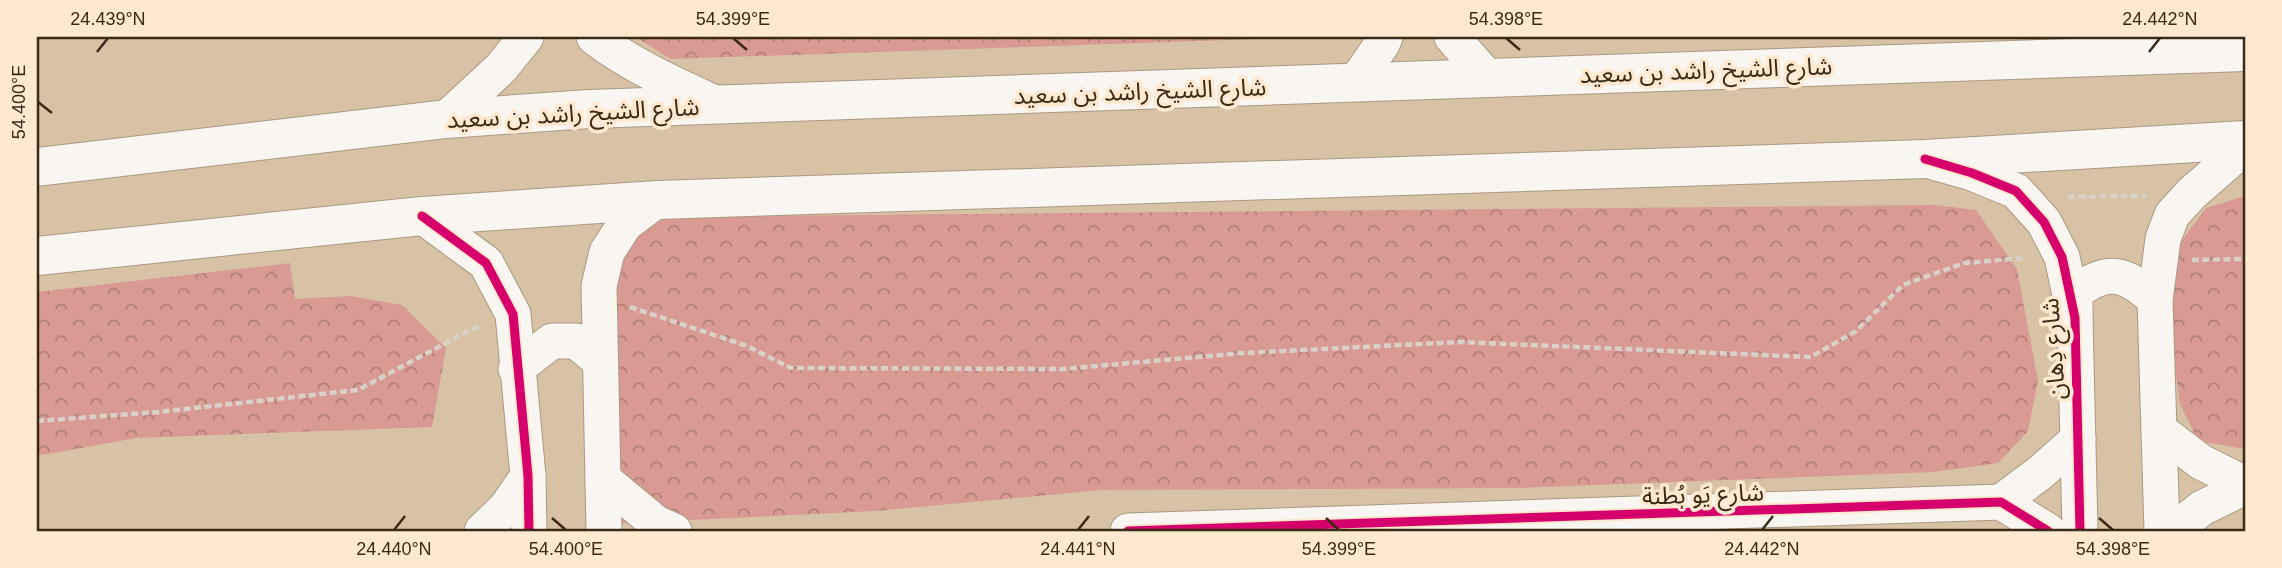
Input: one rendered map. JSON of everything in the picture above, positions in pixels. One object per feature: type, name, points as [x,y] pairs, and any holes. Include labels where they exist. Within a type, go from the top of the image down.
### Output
[{"type":"main road","name":"شارع الشيخ راشد بن سعيد","points":[[37,167],[446,119],[589,109],[2245,52]]},
{"type":"main road","points":[[37,256],[422,216],[657,200],[1925,159],[2245,141]]},
{"type":"street","points":[[446,119],[501,68],[526,37]]},
{"type":"street","points":[[594,37],[613,52],[657,76],[719,105]]},
{"type":"street","points":[[1355,83],[1385,37]]},
{"type":"street","points":[[1452,37],[1488,78]]},
{"type":"street","points":[[2162,531],[2155,300],[2163,239],[2172,215],[2191,194],[2245,147]]},
{"type":"street","name":"شارع دِهان","points":[[1925,159],[1972,173],[2016,191],[2044,222],[2062,257],[2075,318],[2080,531]]},
{"type":"street","points":[[604,531],[599,286],[607,252],[625,224],[657,200]]},
{"type":"street","points":[[422,216],[486,263],[513,314],[528,476],[529,531]]},
{"type":"street","points":[[2075,318],[2075,293],[2090,281],[2105,276],[2123,276],[2140,285],[2155,300]]},
{"type":"street","points":[[516,369],[552,341],[576,341],[600,361]]},
{"type":"street","points":[[2159,430],[2201,462],[2245,485]]},
{"type":"street","points":[[2048,531],[2001,502],[2041,472],[2078,439]]},
{"type":"street","points":[[482,531],[506,508],[528,476]]},
{"type":"street","points":[[603,479],[656,523],[674,531]]},
{"type":"street","points":[[2173,531],[2202,508],[2245,485]]},
{"type":"street","name":"شارع يَو بُطنة","points":[[1128,531],[1777,521],[2001,502]]},
{"type":"path","points":[[2037,215],[2066,197],[2146,195],[2172,215]]},
{"type":"path","points":[[2160,256],[2177,260],[2245,259]]},
{"type":"path","points":[[626,305],[747,346],[791,368],[1063,369],[1243,354],[1460,342],[1811,357],[1856,331],[1903,285],[1964,262],[2062,257]]},
{"type":"path","points":[[37,421],[158,412],[358,390],[472,329],[489,325]]},
{"type":"green space","points":[[635,37],[1318,37],[671,59]]},
{"type":"green space","points":[[2245,196],[2245,449],[2198,441],[2180,404],[2172,347],[2172,254],[2206,208]]},
{"type":"green space","points":[[1935,205],[1976,210],[2017,269],[2038,381],[2028,431],[1998,463],[1934,472],[1519,488],[1101,490],[875,511],[608,524],[614,258],[648,217]]},
{"type":"green space","points":[[290,263],[295,299],[351,296],[402,305],[446,348],[432,427],[136,438],[37,456],[37,292]]},
{"type":"cycle path","points":[[1925,159],[1972,173],[2016,191],[2044,222],[2062,257],[2075,318],[2080,531]]},
{"type":"cycle path","points":[[422,216],[486,263],[513,314],[528,476],[529,531]]},
{"type":"cycle path","points":[[1128,531],[2001,502],[2048,531]]}]
